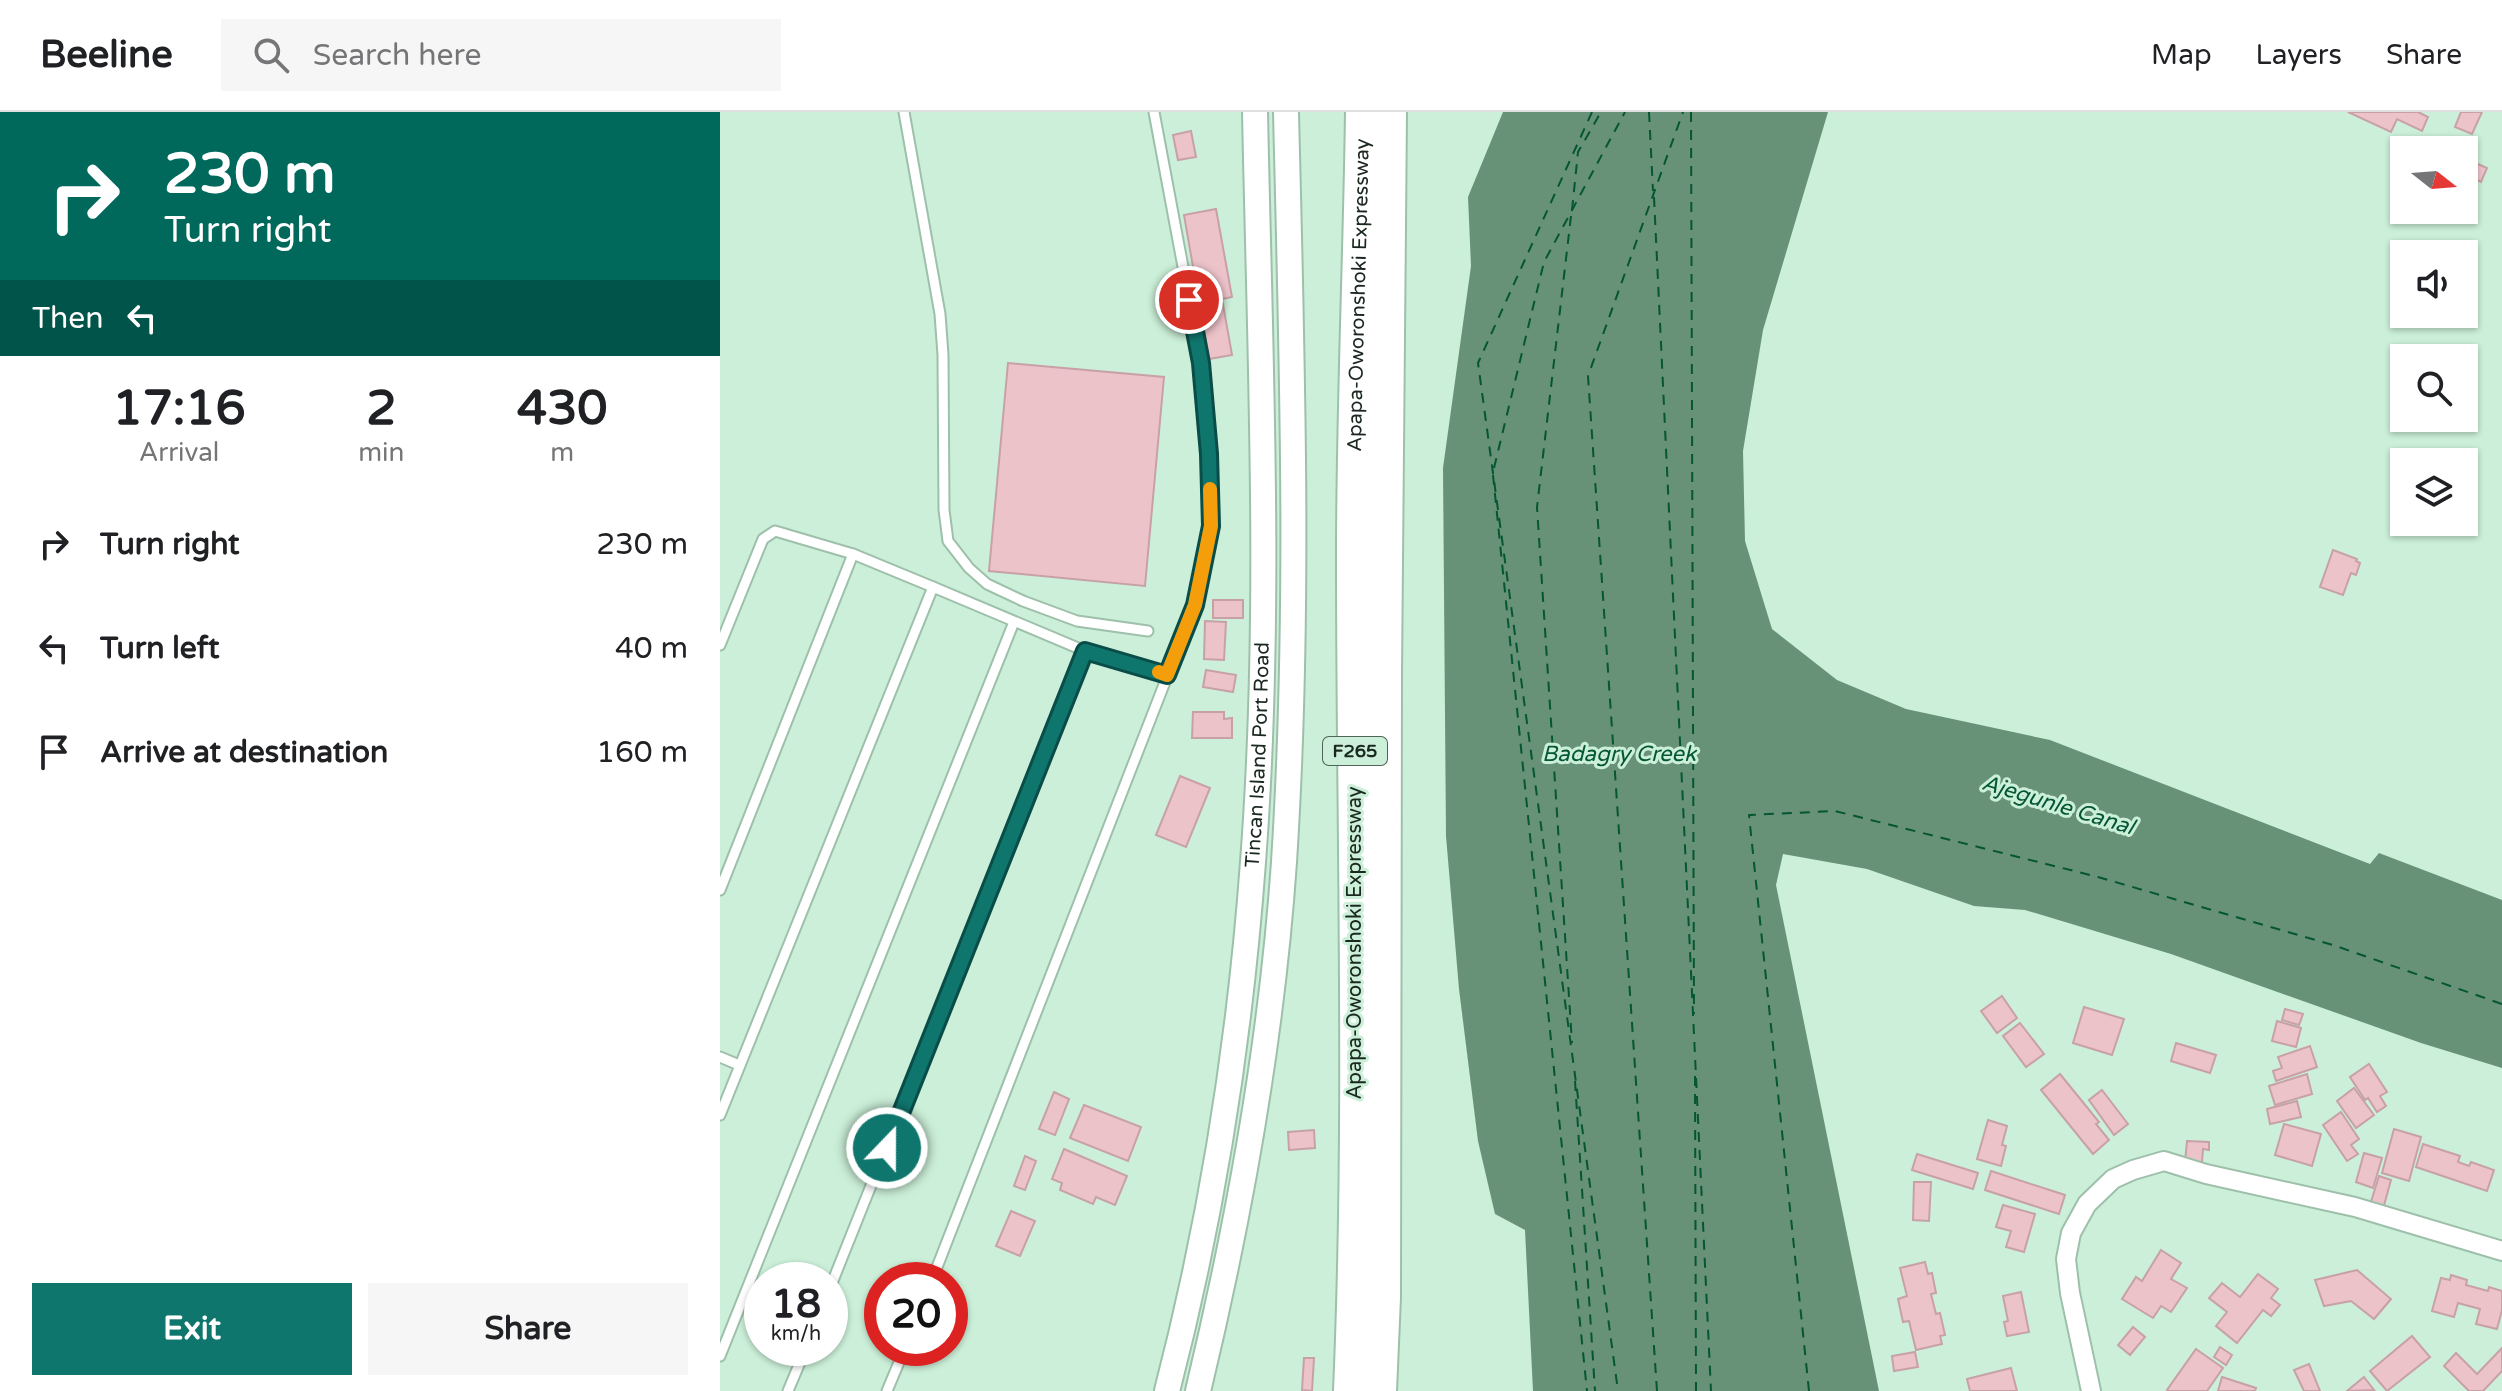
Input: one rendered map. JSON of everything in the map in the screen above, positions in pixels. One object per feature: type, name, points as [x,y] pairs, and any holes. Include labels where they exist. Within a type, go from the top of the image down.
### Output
[{"type":"highway","name":"Apapa-Oworonshoki Expressway","points":[[1351,1391],[1356,994],[1354,551],[1363,112]]},
{"type":"highway","name":"Apapa-Oworonshoki Expressway","points":[[1379,1391],[1383,1297],[1389,112]]},
{"type":"street","name":"Tincan Island Port Road","points":[[1167,1391],[1225,1114],[1253,862],[1261,703],[1263,495],[1255,112]]},
{"type":"street","name":"Tincan Island Port Road","points":[[1198,1391],[1233,1230],[1252,1118],[1269,1001],[1283,864],[1291,701],[1293,495],[1286,112]]},
{"type":"street","points":[[2091,1391],[2066,1259],[2071,1233],[2087,1204],[2113,1179],[2133,1170],[2164,1161],[2206,1174],[2355,1207],[2502,1251]]},
{"type":"lane","points":[[904,112],[940,314],[944,510],[948,541],[969,568],[987,584],[1023,601],[1077,621],[1148,631]]},
{"type":"lane","points":[[939,1262],[1195,605],[1211,526],[1209,454],[1201,363],[1154,112]]},
{"type":"lane","points":[[720,645],[763,539],[775,531],[853,554],[1085,651],[1167,675]]},
{"type":"lane","points":[[720,890],[853,554]]},
{"type":"lane","points":[[720,1115],[933,587]]},
{"type":"lane","points":[[720,1356],[1014,622]]},
{"type":"lane","points":[[840,1262],[1085,651]]},
{"type":"lane","points":[[720,1057],[739,1065]]},
{"type":"lane","points":[[788,1391],[798,1366]]},
{"type":"lane","points":[[887,1391],[897,1366]]},
{"type":"water","name":"Badagry Creek","points":[[1503,112],[1828,112],[1763,330],[1743,451],[1745,541],[1772,629],[1837,680],[1906,709],[2050,740],[2370,864],[2379,853],[2502,900],[2502,1068],[2421,1043],[2171,954],[2025,910],[1974,906],[1867,869],[1783,854],[1776,885],[1879,1391],[1533,1391],[1525,1230],[1495,1214],[1478,1141],[1459,989],[1446,836],[1443,468],[1471,266],[1468,197]]},
{"type":"building","points":[[2348,112],[2418,112],[2428,117],[2422,131],[2397,119],[2391,132]]},
{"type":"building","points":[[2461,112],[2482,112],[2472,134],[2455,127]]},
{"type":"building","points":[[1191,131],[1196,157],[1178,160],[1173,135]]},
{"type":"building","points":[[2478,164],[2487,168],[2481,182],[2478,181]]},
{"type":"building","points":[[1216,209],[1232,297],[1222,299],[1232,355],[1209,359],[1184,215]]},
{"type":"building","points":[[1008,363],[1164,377],[1145,586],[989,571]]},
{"type":"building","points":[[2333,550],[2360,563],[2356,575],[2351,573],[2343,595],[2320,587]]},
{"type":"building","points":[[1213,600],[1243,600],[1243,618],[1213,618]]},
{"type":"building","points":[[1205,621],[1226,622],[1224,660],[1204,659]]},
{"type":"building","points":[[1206,670],[1236,675],[1233,692],[1203,687]]},
{"type":"building","points":[[1193,712],[1224,712],[1224,719],[1232,718],[1232,738],[1192,738]]},
{"type":"building","points":[[1180,776],[1210,788],[1186,847],[1156,835]]},
{"type":"building","points":[[2002,996],[2017,1018],[1997,1033],[1981,1011]]},
{"type":"building","points":[[2084,1007],[2124,1019],[2112,1055],[2073,1043]]},
{"type":"building","points":[[2285,1009],[2303,1014],[2299,1025],[2282,1020]]},
{"type":"building","points":[[2277,1021],[2301,1028],[2296,1047],[2272,1041]]},
{"type":"building","points":[[2020,1023],[2044,1054],[2026,1067],[2003,1036]]},
{"type":"building","points":[[2176,1043],[2216,1055],[2210,1073],[2171,1061]]},
{"type":"building","points":[[2310,1046],[2317,1067],[2276,1081],[2273,1071],[2282,1068],[2278,1057]]},
{"type":"building","points":[[2369,1064],[2387,1092],[2380,1096],[2386,1106],[2377,1112],[2350,1077]]},
{"type":"building","points":[[2060,1074],[2099,1122],[2096,1124],[2109,1140],[2093,1154],[2041,1090]]},
{"type":"building","points":[[2307,1074],[2312,1094],[2275,1105],[2269,1086]]},
{"type":"building","points":[[2354,1088],[2374,1115],[2356,1128],[2337,1101]]},
{"type":"building","points":[[2102,1090],[2128,1124],[2114,1135],[2089,1100]]},
{"type":"building","points":[[1054,1092],[1069,1099],[1055,1135],[1039,1129]]},
{"type":"building","points":[[2297,1101],[2301,1117],[2270,1124],[2267,1109]]},
{"type":"building","points":[[1084,1105],[1141,1127],[1128,1161],[1070,1138]]},
{"type":"building","points":[[2341,1112],[2359,1139],[2351,1145],[2358,1154],[2347,1161],[2323,1125]]},
{"type":"building","points":[[1988,1120],[2007,1126],[2001,1166],[1977,1159]]},
{"type":"building","points":[[2284,1124],[2321,1134],[2312,1166],[2275,1155]]},
{"type":"building","points":[[2394,1129],[2421,1137],[2409,1181],[2382,1173]]},
{"type":"building","points":[[1314,1130],[1315,1148],[1289,1150],[1288,1132]]},
{"type":"building","points":[[2187,1141],[2209,1142],[2209,1150],[2203,1149],[2202,1162],[2185,1162]]},
{"type":"building","points":[[2423,1144],[2460,1156],[2458,1162],[2469,1166],[2471,1162],[2494,1170],[2487,1191],[2416,1167]]},
{"type":"building","points":[[1064,1149],[1127,1176],[1115,1205],[1096,1197],[1093,1204],[1060,1190],[1062,1183],[1052,1179]]},
{"type":"building","points":[[2364,1153],[2382,1158],[2373,1188],[2356,1182]]},
{"type":"building","points":[[1917,1154],[1978,1173],[1973,1189],[1912,1170]]},
{"type":"building","points":[[1025,1156],[1036,1161],[1025,1190],[1014,1186]]},
{"type":"building","points":[[1991,1171],[2065,1195],[2059,1214],[1985,1190]]},
{"type":"building","points":[[2379,1176],[2391,1180],[2383,1209],[2370,1205]]},
{"type":"building","points":[[1914,1182],[1931,1182],[1929,1221],[1913,1220]]},
{"type":"building","points":[[2003,1205],[2035,1214],[2024,1252],[2006,1247],[2011,1231],[1996,1227]]},
{"type":"building","points":[[1011,1211],[1035,1221],[1020,1256],[996,1246]]},
{"type":"building","points":[[2161,1250],[2181,1263],[2171,1279],[2187,1288],[2171,1312],[2161,1306],[2153,1318],[2122,1299],[2136,1277],[2142,1281]]},
{"type":"building","points":[[1925,1262],[1928,1274],[1932,1273],[1936,1293],[1931,1294],[1945,1335],[1940,1336],[1942,1344],[1916,1350],[1909,1321],[1903,1322],[1898,1299],[1907,1296],[1900,1268]]},
{"type":"building","points":[[2357,1270],[2391,1299],[2374,1319],[2351,1301],[2324,1306],[2315,1280]]},
{"type":"building","points":[[2258,1274],[2278,1289],[2271,1298],[2280,1305],[2271,1316],[2263,1310],[2237,1343],[2216,1326],[2227,1312],[2209,1298],[2222,1283],[2240,1297]]},
{"type":"building","points":[[2451,1275],[2467,1280],[2466,1285],[2502,1291],[2502,1310],[2497,1329],[2476,1324],[2480,1309],[2458,1303],[2454,1317],[2432,1311],[2441,1278],[2450,1280]]},
{"type":"building","points":[[2021,1292],[2029,1332],[2007,1336],[2004,1322],[2008,1321],[2003,1296]]},
{"type":"building","points":[[2133,1327],[2145,1337],[2130,1355],[2118,1345]]},
{"type":"building","points":[[2412,1336],[2430,1357],[2387,1391],[2370,1371]]},
{"type":"building","points":[[2220,1347],[2232,1355],[2226,1365],[2214,1357]]},
{"type":"building","points":[[2502,1348],[2502,1371],[2483,1391],[2469,1391],[2444,1366],[2456,1353],[2477,1374]]},
{"type":"building","points":[[2196,1349],[2223,1368],[2207,1391],[2167,1390]]},
{"type":"building","points":[[1915,1352],[1918,1367],[1894,1371],[1892,1356]]},
{"type":"building","points":[[1304,1358],[1314,1358],[1312,1391],[1302,1390]]},
{"type":"building","points":[[2309,1364],[2320,1391],[2304,1391],[2294,1370]]},
{"type":"building","points":[[2011,1368],[2017,1391],[1970,1391],[1967,1379]]},
{"type":"building","points":[[2222,1377],[2256,1388],[2255,1391],[2218,1391]]},
{"type":"building","points":[[2364,1377],[2374,1390],[2347,1391]]},
{"type":"ferry route","points":[[1592,112],[1478,363],[1618,1391]]},
{"type":"ferry route","points":[[1572,210],[1578,152],[1601,112]]},
{"type":"ferry route","points":[[1494,468],[1544,262],[1625,112]]},
{"type":"ferry route","points":[[1649,112],[1653,191]]},
{"type":"ferry route","points":[[1657,1391],[1588,376],[1683,112]]},
{"type":"ferry route","points":[[1691,112],[1694,1014]]},
{"type":"ferry route","points":[[1654,197],[1711,1391]]},
{"type":"ferry route","points":[[1571,216],[1537,507],[1572,1043]]},
{"type":"ferry route","points":[[1493,475],[1587,1391]]},
{"type":"ferry route","points":[[1809,1391],[1749,815],[1835,811],[2098,877],[2333,945],[2502,1004]]},
{"type":"ferry route","points":[[1695,1076],[1696,1391]]},
{"type":"ferry route","points":[[1575,1081],[1595,1391]]},
{"type":"slow traffic","points":[[1159,672],[1167,675],[1195,605],[1211,526],[1210,489]]},
{"type":"route","points":[[887,1148],[1085,651],[1167,675],[1195,605],[1211,526],[1209,454],[1201,363],[1189,300]]},
{"type":"water label","name":"Ajegunle Canal","points":[[2058,805]]}]
